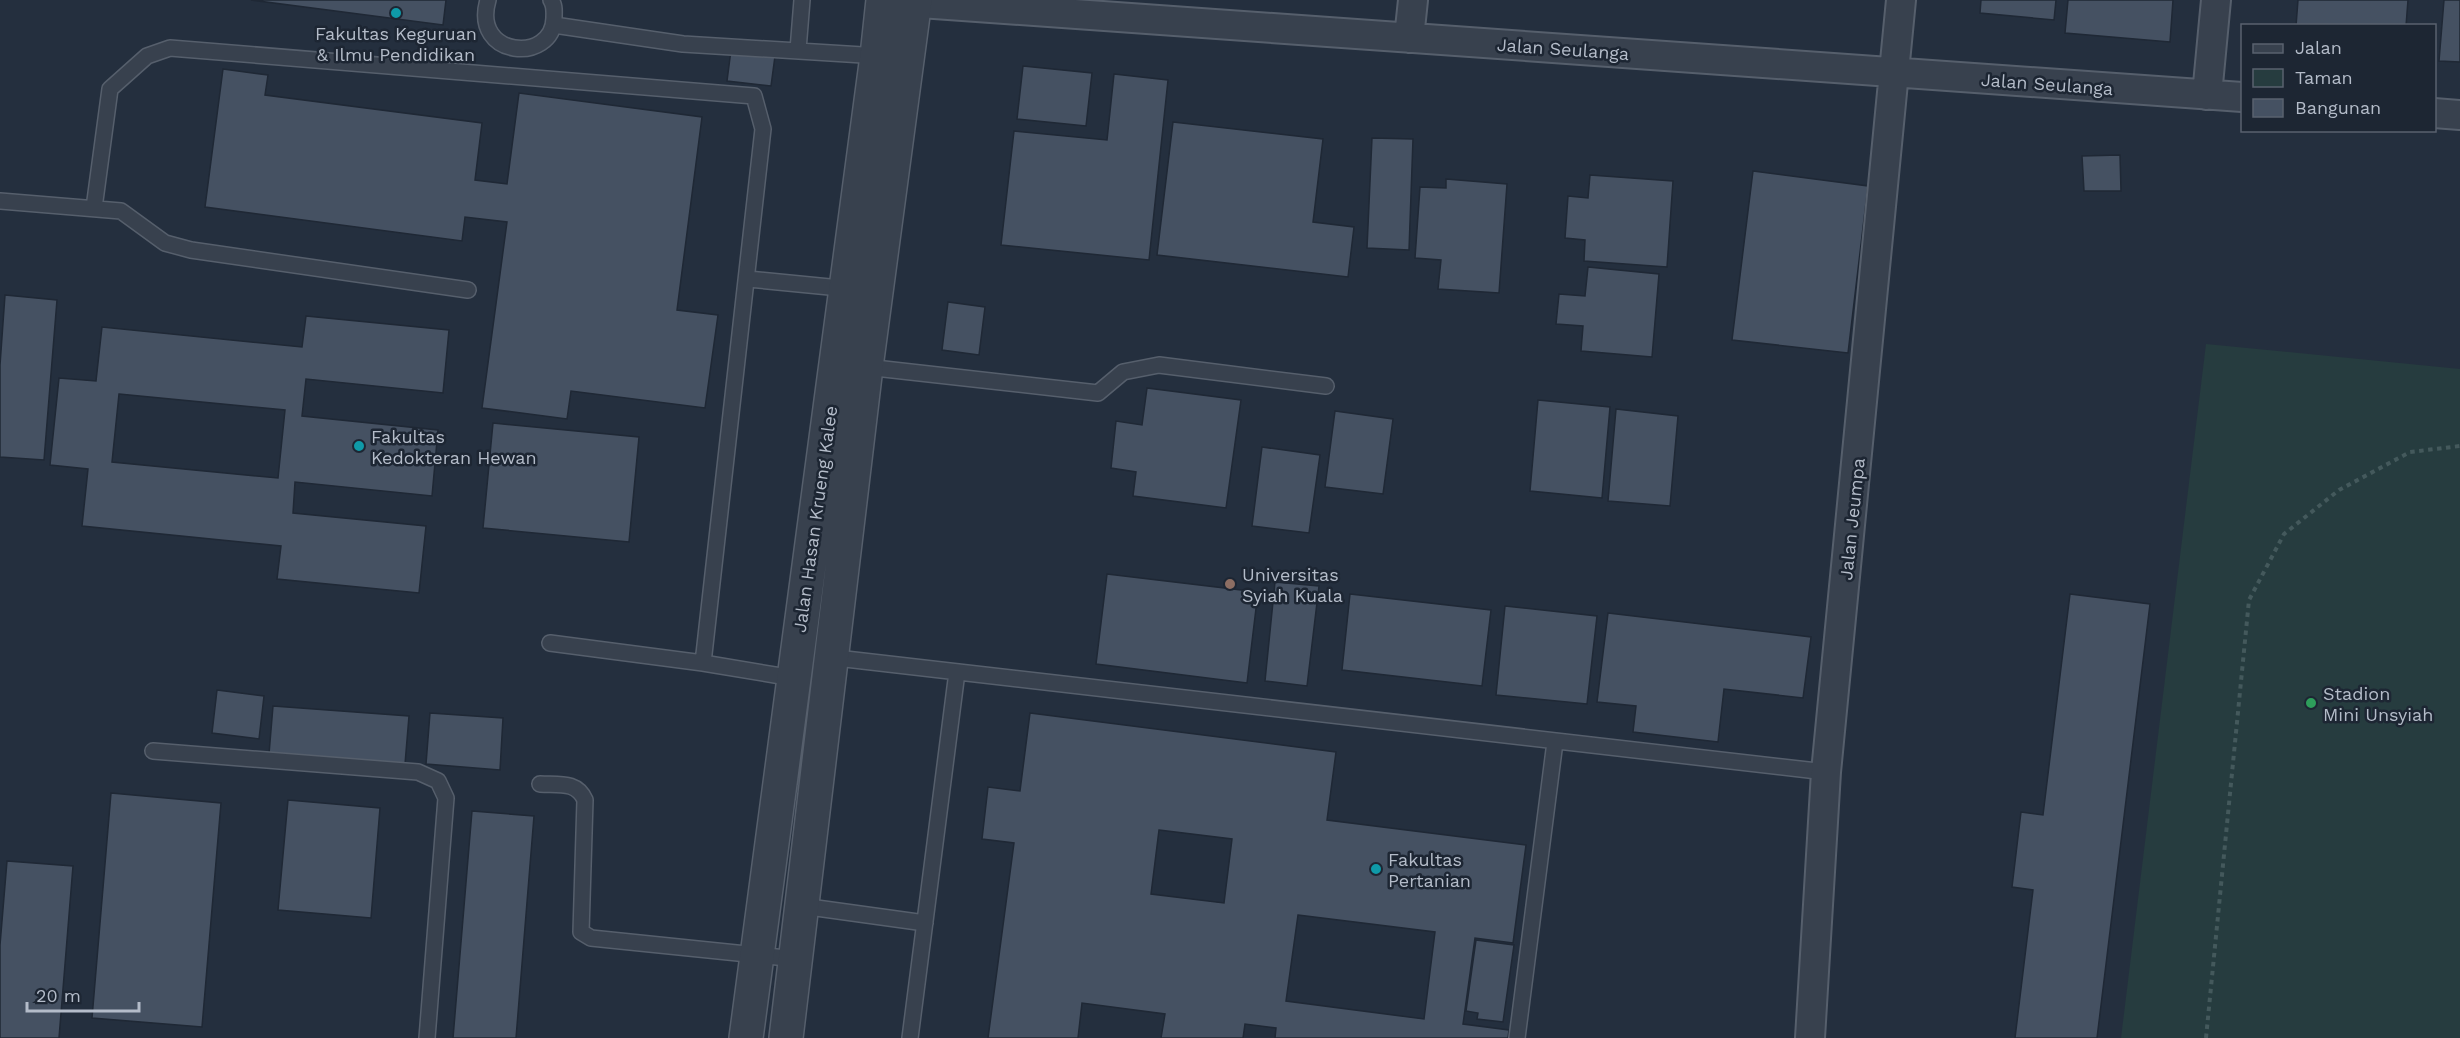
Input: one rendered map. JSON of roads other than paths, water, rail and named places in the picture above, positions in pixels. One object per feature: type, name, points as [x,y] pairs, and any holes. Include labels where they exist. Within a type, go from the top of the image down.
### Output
[{"type":"street","points":[[1409,38],[1413,0]]},
{"type":"street","name":"Jalan Jeumpa","points":[[1810,1038],[1826,772],[1902,0]]},
{"type":"street","points":[[2207,95],[2216,0]]},
{"type":"street","name":"Jalan Seulanga","points":[[898,1],[2241,98]]},
{"type":"street","name":"Jalan Hasan Krueng Kalee","points":[[746,1038],[795,666],[861,291],[893,57],[898,1]]},
{"type":"street","points":[[2436,113],[2460,115]]},
{"type":"street","name":"Jalan Hasan Krueng Kalee","points":[[786,1038],[834,658],[866,367],[861,291]]},
{"type":"lane","points":[[488,0],[484,14],[489,33],[504,46],[524,50],[542,42],[554,25],[554,5],[551,0]]},
{"type":"lane","points":[[798,50],[802,0]]},
{"type":"lane","points":[[554,25],[683,44],[893,57]]},
{"type":"lane","points":[[94,208],[110,89],[147,56],[170,48],[754,96],[763,129],[704,663]]},
{"type":"lane","points":[[0,201],[121,211],[165,243],[191,250],[468,290]]},
{"type":"lane","points":[[748,279],[861,291]]},
{"type":"lane","points":[[866,367],[1098,393],[1124,372],[1159,365],[1326,386]]},
{"type":"lane","points":[[550,643],[704,663],[795,666],[834,658],[1826,772]]},
{"type":"lane","points":[[910,1038],[957,672]]},
{"type":"lane","points":[[1517,1038],[1555,742]]},
{"type":"lane","points":[[153,751],[418,772],[438,780],[446,798],[427,1038]]},
{"type":"lane","points":[[540,784],[572,785],[582,792],[585,800],[580,932],[591,938],[757,953],[796,959]]},
{"type":"lane","points":[[802,906],[925,923]]},
{"type":"place","name":"Fakultas Keguruan & Ilmu Pendidikan","points":[[396,13]]},
{"type":"place","name":"Fakultas Kedokteran Hewan","points":[[359,446]]},
{"type":"place","name":"Universitas Syiah Kuala","points":[[1230,584]]},
{"type":"place","name":"Stadion Mini Unsyiah","points":[[2311,703]]},
{"type":"place","name":"Fakultas Pertanian","points":[[1376,869]]}]
